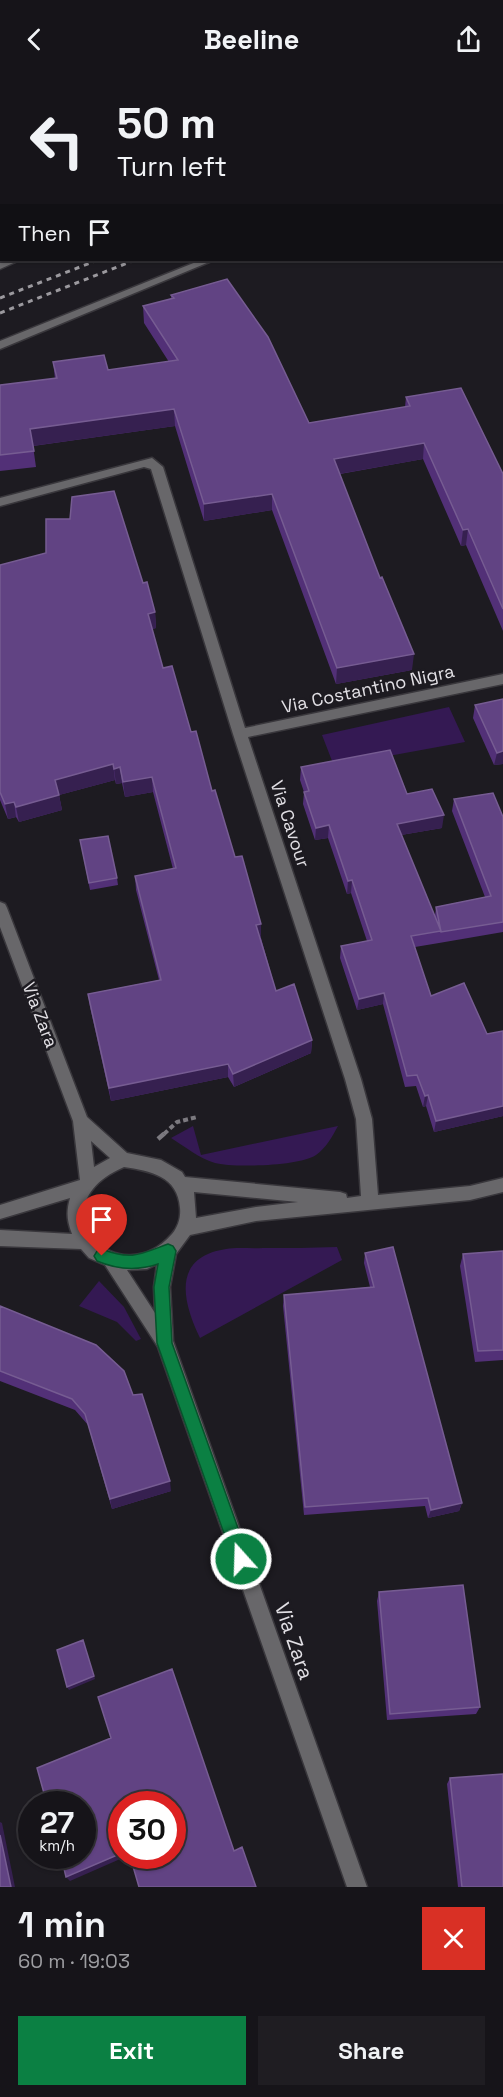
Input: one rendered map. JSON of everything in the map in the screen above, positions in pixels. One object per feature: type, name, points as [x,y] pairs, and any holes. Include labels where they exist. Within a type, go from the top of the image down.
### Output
[{"type":"street","points":[[0,345],[207,261]]},
{"type":"street","name":"Via Cavour","points":[[0,502],[152,462],[157,467],[240,734],[359,1099],[364,1119],[370,1202]]},
{"type":"street","name":"Via Costantino Nigra","points":[[240,734],[503,678]]},
{"type":"street","name":"Via Zara","points":[[0,908],[3,926],[81,1121],[86,1184]]},
{"type":"street","name":"Via Zara","points":[[81,1121],[123,1160]]},
{"type":"street","points":[[123,1160],[152,1162],[169,1170],[182,1184],[189,1201],[186,1228],[168,1251],[140,1263],[111,1260],[94,1251],[79,1231],[75,1214],[78,1196],[86,1184],[105,1167],[123,1160]]},
{"type":"street","points":[[0,1212],[86,1184]]},
{"type":"street","points":[[182,1184],[370,1202]]},
{"type":"street","points":[[186,1228],[256,1214],[470,1193],[503,1185]]},
{"type":"street","points":[[0,1238],[85,1242]]},
{"type":"street","name":"Via Zara","points":[[165,1343],[162,1287],[168,1251]]},
{"type":"street","name":"Via Zara","points":[[111,1260],[165,1343],[357,1887]]},
{"type":"path","points":[[149,1137],[160,1140],[177,1122],[197,1117]]},
{"type":"shaded area","points":[[449,707],[465,742],[334,766],[322,735]]},
{"type":"shaded area","points":[[193,1126],[201,1155],[338,1126],[323,1149],[308,1159],[251,1166],[224,1165],[209,1161],[171,1138]]},
{"type":"shaded area","points":[[337,1247],[342,1260],[200,1338],[186,1296],[189,1271],[197,1261],[209,1254],[231,1248]]},
{"type":"shaded area","points":[[99,1281],[124,1307],[141,1339],[136,1341],[117,1322],[79,1306]]},
{"type":"building","points":[[227,279],[268,337],[309,423],[410,406],[406,397],[461,388],[503,474],[503,609],[468,529],[463,530],[424,443],[334,459],[380,578],[382,577],[414,654],[337,668],[272,494],[204,504],[174,409],[30,429],[34,451],[0,455],[0,385],[57,378],[53,362],[104,355],[108,370],[178,360],[143,306],[174,298],[171,295]]},
{"type":"building","points":[[114,491],[143,583],[147,582],[155,612],[148,614],[163,668],[172,666],[191,732],[196,731],[212,791],[215,790],[235,857],[242,856],[261,924],[256,925],[276,991],[294,984],[312,1040],[233,1074],[228,1064],[109,1088],[88,994],[161,980],[135,876],[176,868],[152,777],[123,782],[120,767],[114,769],[113,764],[55,780],[59,795],[16,807],[14,802],[5,804],[0,792],[0,565],[46,553],[46,519],[70,519],[72,497]]},
{"type":"building","points":[[503,699],[503,751],[497,753],[475,705]]},
{"type":"building","points":[[390,750],[407,794],[432,789],[444,815],[397,824],[441,931],[411,936],[431,996],[464,983],[487,1034],[503,1031],[503,1106],[436,1121],[428,1095],[425,1096],[417,1075],[407,1076],[384,993],[359,999],[341,946],[372,940],[352,880],[348,881],[329,825],[316,828],[304,792],[309,791],[301,767]]},
{"type":"building","points":[[493,793],[503,817],[503,922],[441,932],[436,907],[491,896],[454,799]]},
{"type":"building","points":[[108,836],[117,878],[89,883],[80,840]]},
{"type":"building","points":[[393,1247],[462,1503],[431,1510],[428,1498],[305,1507],[284,1295],[374,1287],[365,1253]]},
{"type":"building","points":[[503,1251],[503,1350],[478,1351],[463,1254]]},
{"type":"building","points":[[0,1306],[96,1345],[124,1371],[133,1395],[142,1394],[170,1481],[110,1499],[85,1414],[72,1399],[0,1371]]},
{"type":"building","points":[[463,1585],[480,1707],[390,1714],[379,1592]]},
{"type":"building","points":[[83,1640],[94,1676],[67,1687],[57,1650]]},
{"type":"building","points":[[172,1669],[234,1851],[242,1847],[256,1887],[139,1887],[134,1869],[186,1869],[186,1791],[108,1791],[108,1859],[96,1864],[96,1791],[43,1791],[37,1768],[111,1738],[98,1697]]},
{"type":"building","points":[[503,1774],[503,1887],[462,1887],[450,1778]]},
{"type":"building","points":[[0,1835],[11,1887],[0,1887]]},
{"type":"building","points":[[64,1869],[85,1869],[66,1877]]},
{"type":"railway","points":[[0,298],[95,261]]},
{"type":"railway","points":[[0,313],[132,261]]},
{"type":"route","points":[[102,1256],[111,1260],[140,1263],[168,1251],[162,1287],[165,1343],[241,1559]]}]
